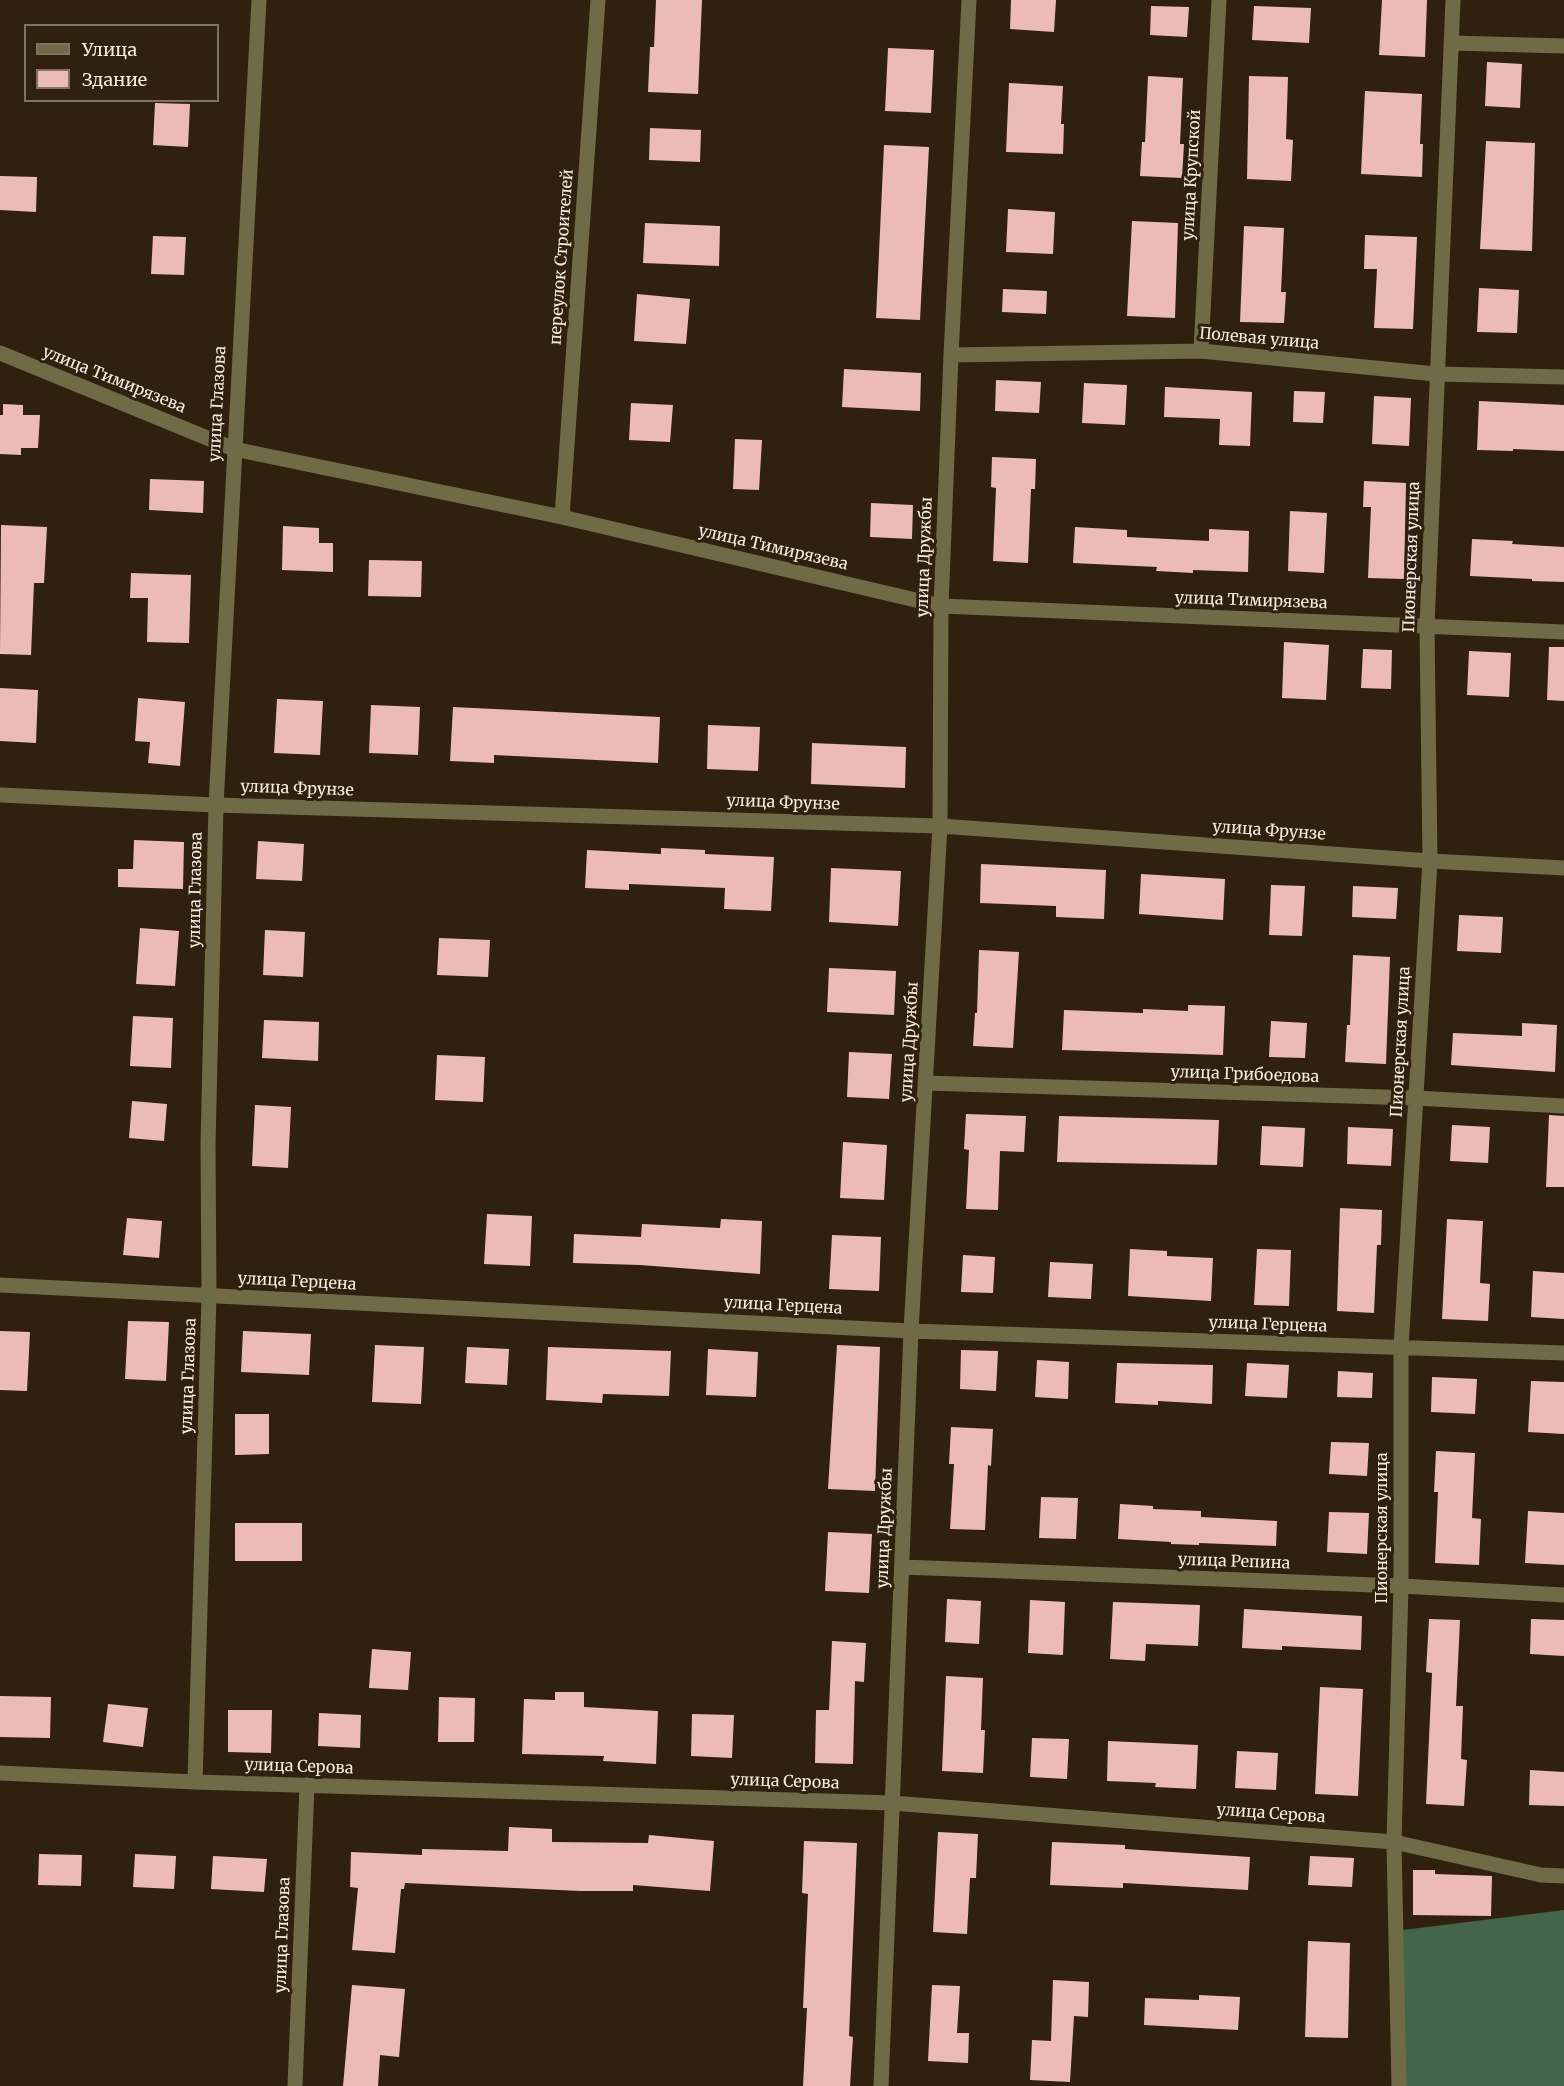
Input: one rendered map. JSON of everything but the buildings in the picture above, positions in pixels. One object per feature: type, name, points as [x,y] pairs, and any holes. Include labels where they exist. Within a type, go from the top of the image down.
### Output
[{"type":"street","name":"улица Глазова","points":[[195,1782],[209,1296],[208,1144],[216,805],[259,0]]},
{"type":"street","name":"переулок Строителей","points":[[562,517],[598,0]]},
{"type":"street","name":"улица Дружбы","points":[[881,2086],[911,1331],[940,826],[941,606],[969,0]]},
{"type":"street","name":"улица Крупской","points":[[1201,351],[1219,0]]},
{"type":"street","name":"Пионерская улица","points":[[1399,2086],[1394,1842],[1401,1586],[1401,1347],[1430,861],[1427,626],[1453,0]]},
{"type":"street","points":[[1451,43],[1564,46]]},
{"type":"street","name":"Полевая улица","points":[[951,355],[1201,351],[1436,374],[1564,378]]},
{"type":"street","name":"улица Тимирязева","points":[[0,353],[234,449],[562,517],[941,606],[1564,632]]},
{"type":"street","name":"улица Фрунзе","points":[[0,795],[216,805],[940,826],[1430,861],[1564,868]]},
{"type":"street","name":"улица Грибоедова","points":[[925,1083],[1415,1098],[1564,1106]]},
{"type":"street","name":"улица Герцена","points":[[0,1285],[911,1331],[1564,1353]]},
{"type":"street","name":"улица Репина","points":[[902,1567],[1401,1586],[1564,1595]]},
{"type":"street","name":"улица Серова","points":[[0,1773],[195,1782],[892,1803],[1394,1842],[1541,1875],[1564,1876]]},
{"type":"street","name":"улица Глазова","points":[[295,2086],[308,1785]]},
{"type":"green space","points":[[1564,1910],[1564,2086],[1404,2086],[1403,1930]]}]
